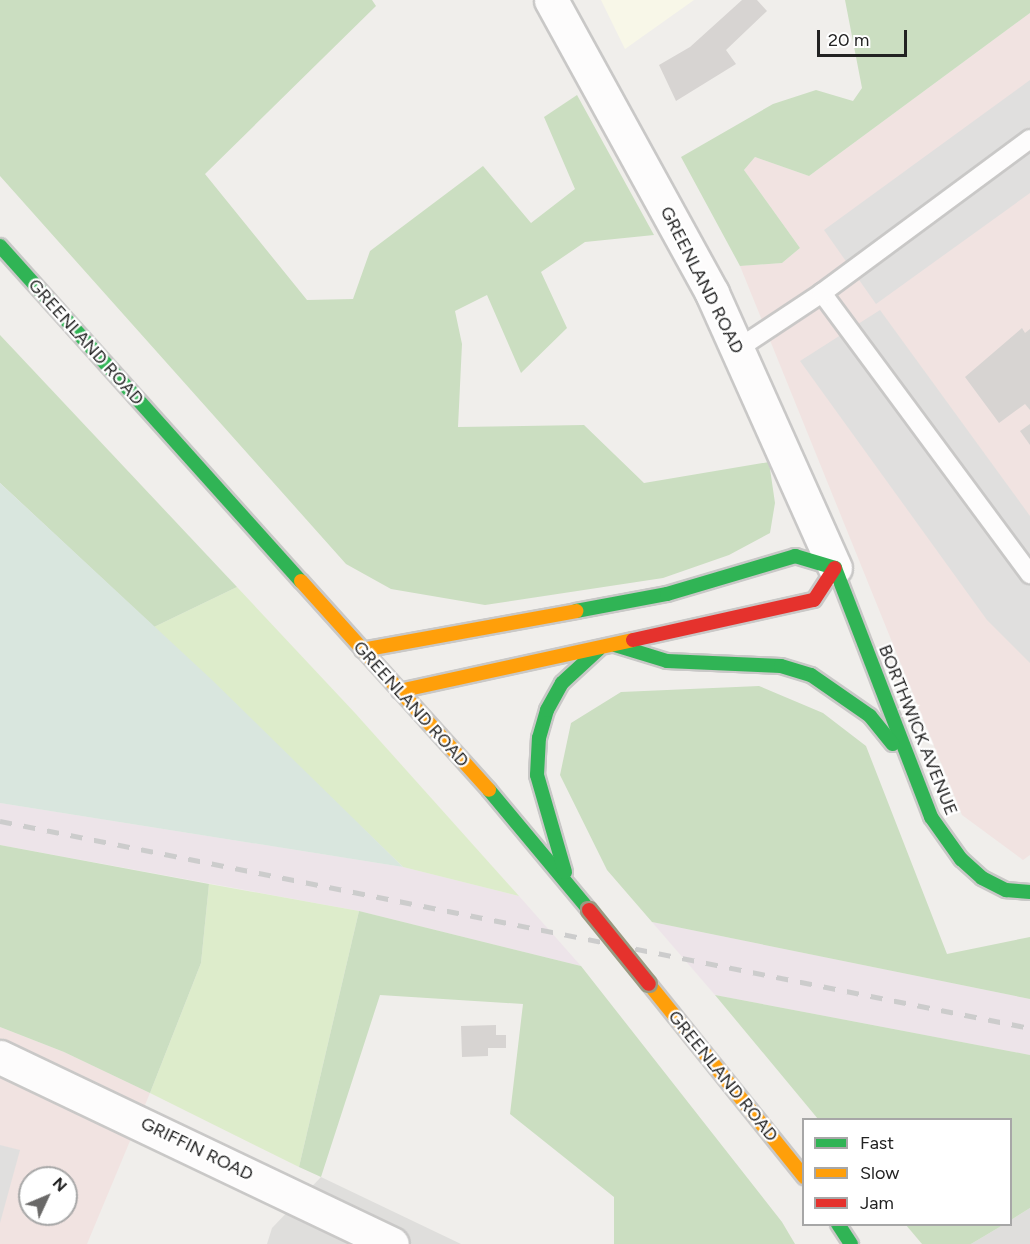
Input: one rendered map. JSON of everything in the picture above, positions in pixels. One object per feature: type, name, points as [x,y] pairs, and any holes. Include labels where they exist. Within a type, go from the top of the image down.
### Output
[{"type":"street","name":"GREENLAND ROAD","points":[[551,0],[739,348],[835,568]]},
{"type":"street","name":"GREENLAND ROAD","points":[[0,246],[399,691],[569,885],[802,1175]]},
{"type":"street","points":[[362,650],[667,594],[795,556],[835,568],[814,600],[599,649],[399,691]]},
{"type":"street","name":"BORTHWICK AVENUE","points":[[835,568],[907,760],[931,817],[961,859],[982,878],[1006,890],[1030,892]]},
{"type":"street","points":[[613,645],[667,661],[781,666],[811,675],[870,716],[907,760]]},
{"type":"street","points":[[569,885],[537,774],[539,738],[562,682],[599,649]]},
{"type":"street","name":"GRIFFIN ROAD","points":[[0,1057],[392,1244]]},
{"type":"street","points":[[839,1226],[851,1244]]},
{"type":"lane","points":[[739,348],[822,293],[1030,139]]},
{"type":"lane","points":[[822,293],[1030,574]]},
{"type":"shaded area","points":[[601,0],[694,0],[625,49]]},
{"type":"shaded area","points":[[1030,13],[1030,855],[1023,860],[962,815],[740,266],[782,263],[800,248],[744,170],[755,157],[809,176]]},
{"type":"shaded area","points":[[1030,80],[1030,193],[876,304],[824,230]]},
{"type":"shaded area","points":[[880,310],[1030,516],[1030,663],[987,620],[800,361]]},
{"type":"shaded area","points":[[0,483],[211,679],[403,867],[0,803]]},
{"type":"shaded area","points":[[0,803],[403,867],[519,896],[581,966],[359,911],[0,845]]},
{"type":"shaded area","points":[[652,922],[1030,999],[1030,1055],[715,995]]},
{"type":"shaded area","points":[[0,1027],[64,1052],[150,1093],[87,1244],[0,1244]]},
{"type":"shaded area","points":[[0,1145],[20,1150],[0,1223]]},
{"type":"shaded area","points":[[321,1177],[461,1244],[267,1244],[272,1228]]},
{"type":"shaded area","points":[[1030,1208],[1030,1244],[971,1244],[1001,1226],[1012,1226],[1012,1219]]},
{"type":"green space","points":[[0,0],[372,0],[376,6],[205,174],[307,300],[353,299],[370,251],[483,166],[531,223],[575,189],[544,117],[577,95],[654,235],[585,242],[541,272],[567,328],[521,373],[487,295],[455,311],[462,344],[458,427],[584,425],[644,483],[769,462],[775,503],[770,533],[729,555],[663,578],[485,605],[391,589],[346,564],[0,176]]},
{"type":"green space","points":[[845,0],[1030,0],[1030,13],[809,176],[755,157],[744,170],[800,248],[782,263],[740,266],[681,157],[773,104],[816,90],[853,101],[862,88]]},
{"type":"green space","points":[[0,335],[237,587],[154,627],[0,483]]},
{"type":"green space","points":[[237,587],[355,713],[519,896],[403,867],[154,627]]},
{"type":"green space","points":[[759,686],[823,713],[866,746],[947,954],[1030,937],[1030,999],[652,922],[607,870],[560,775],[571,723],[621,692]]},
{"type":"green space","points":[[0,845],[209,884],[201,963],[150,1093],[64,1052],[0,1027]]},
{"type":"green space","points":[[209,884],[359,911],[299,1167],[150,1093],[201,963]]},
{"type":"green space","points":[[359,911],[581,966],[782,1222],[795,1244],[614,1244],[614,1197],[510,1114],[523,1004],[380,995],[321,1177],[299,1167]]},
{"type":"green space","points":[[715,995],[1030,1055],[1030,1208],[1012,1219],[1012,1118],[817,1118]]},
{"type":"green space","points":[[907,1226],[1001,1226],[971,1244],[922,1244]]},
{"type":"building","points":[[742,0],[757,0],[767,11],[726,50],[736,64],[676,101],[659,65],[690,47]]},
{"type":"building","points":[[1022,328],[1025,333],[1030,329],[1030,410],[1025,404],[999,423],[965,377]]},
{"type":"building","points":[[1030,424],[1030,445],[1020,431]]},
{"type":"building","points":[[496,1025],[496,1035],[506,1035],[506,1048],[488,1048],[488,1056],[462,1057],[461,1026]]},
{"type":"railway","points":[[0,821],[1030,1028]]},
{"type":"traffic: fast","points":[[0,246],[301,581]]},
{"type":"traffic: fast","points":[[576,611],[667,594],[795,556],[835,568]]},
{"type":"traffic: fast","points":[[835,568],[931,817],[961,859],[982,878],[1006,890],[1030,892]]},
{"type":"traffic: fast","points":[[615,645],[667,661],[781,666],[811,675],[870,716],[893,744]]},
{"type":"traffic: fast","points":[[565,872],[537,775],[539,738],[547,710],[562,683],[599,649]]},
{"type":"traffic: fast","points":[[489,790],[589,910]]},
{"type":"traffic: fast","points":[[839,1226],[851,1244]]},
{"type":"traffic: slow","points":[[301,581],[489,790]]},
{"type":"traffic: slow","points":[[362,650],[576,611]]},
{"type":"traffic: slow","points":[[399,691],[633,640]]},
{"type":"traffic: slow","points":[[649,984],[802,1175]]},
{"type":"traffic: jam","points":[[633,640],[814,600],[835,568]]},
{"type":"traffic: jam","points":[[589,910],[649,984]]}]
